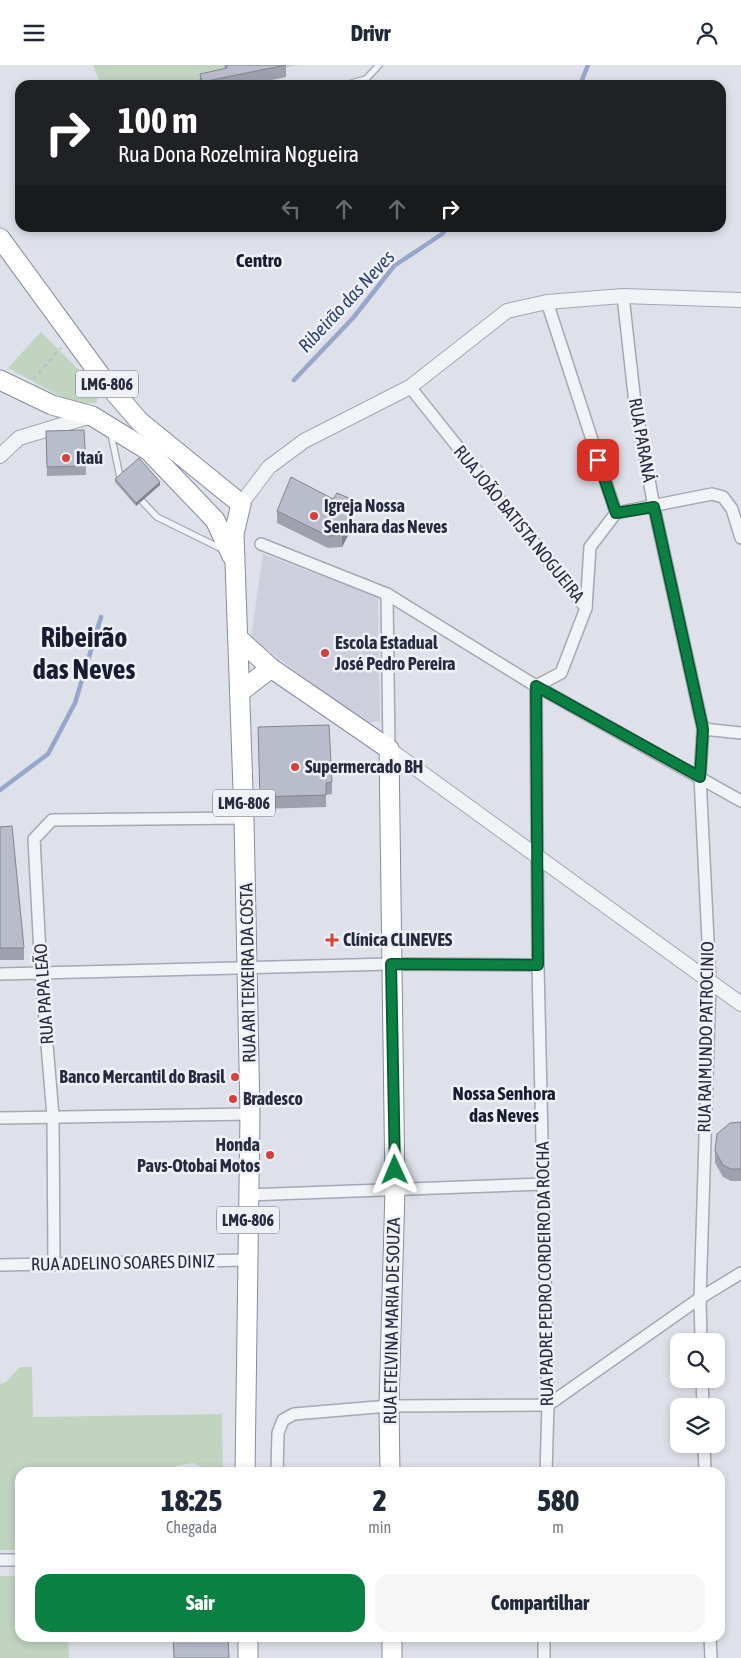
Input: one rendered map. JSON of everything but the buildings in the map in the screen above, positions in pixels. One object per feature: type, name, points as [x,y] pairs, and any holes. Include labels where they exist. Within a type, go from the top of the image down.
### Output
[{"type":"highway","name":"LMG-806","points":[[0,238],[103,379],[140,422],[241,504]]},
{"type":"highway","name":"LMG-806","points":[[0,380],[52,405],[92,415],[149,451],[215,520],[233,558]]},
{"type":"highway","points":[[215,520],[241,504]]},
{"type":"highway","name":"RUA ARI TEIXEIRA DA COSTA","points":[[241,504],[234,534],[233,558],[239,639],[250,1114],[245,1467]]},
{"type":"highway","points":[[239,639],[271,668],[389,749]]},
{"type":"highway","points":[[240,692],[271,668]]},
{"type":"highway","name":"RUA ETELVINA MARIA DE SOUZA","points":[[389,749],[395,1189],[389,1405],[390,1467]]},
{"type":"highway","points":[[248,1642],[248,1658]]},
{"type":"highway","points":[[392,1642],[392,1658]]},
{"type":"street","points":[[241,504],[269,467],[304,441],[410,387],[507,311],[547,303],[623,296],[741,300]]},
{"type":"street","name":"RUA PARANÁ","points":[[623,296],[635,403],[654,507],[703,729],[700,777]]},
{"type":"street","points":[[547,303],[616,513]]},
{"type":"street","name":"RUA JOÃO BATISTA NOGUEIRA","points":[[410,387],[586,608],[561,673],[536,686]]},
{"type":"street","points":[[2,449],[19,438],[92,415]]},
{"type":"street","points":[[586,608],[590,547],[616,513],[712,494],[723,497],[732,509],[741,538]]},
{"type":"street","points":[[261,544],[387,594],[536,686],[741,801]]},
{"type":"street","points":[[387,594],[389,749],[741,1004]]},
{"type":"street","name":"RUA PADRE PEDRO CORDEIRO DA ROCHA","points":[[536,686],[538,965],[548,1405],[546,1467]]},
{"type":"street","points":[[703,729],[741,733]]},
{"type":"street","name":"RUA RAIMUNDO PATROCINIO","points":[[700,777],[710,982],[700,1298],[701,1333]]},
{"type":"street","name":"RUA PAPA LEÃO","points":[[54,1265],[54,1116],[41,973],[34,839],[52,819],[244,818]]},
{"type":"street","points":[[0,974],[391,964],[538,965]]},
{"type":"street","points":[[0,1118],[250,1114]]},
{"type":"street","points":[[250,1195],[544,1183]]},
{"type":"street","name":"RUA ADELINO SOARES DINIZ","points":[[0,1265],[247,1260]]},
{"type":"street","points":[[277,1467],[278,1433],[283,1420],[294,1415],[389,1405],[548,1405],[700,1298],[741,1273]]},
{"type":"street","points":[[704,1453],[705,1467]]},
{"type":"street","points":[[0,1560],[15,1560]]},
{"type":"street","points":[[544,1642],[544,1658]]},
{"type":"street","points":[[708,1656],[709,1642]]},
{"type":"lane","points":[[362,80],[366,79],[379,65]]},
{"type":"lane","points":[[110,427],[120,477]]},
{"type":"lane","points":[[142,501],[157,517],[233,558]]},
{"type":"path","points":[[22,391],[72,336]]},
{"type":"shaded area","name":"Escola Estadual José Pedro Pereira","points":[[263,554],[378,597],[380,721],[366,723],[251,638]]},
{"type":"green space","points":[[93,65],[299,65],[284,68],[286,77],[271,80],[99,80]]},
{"type":"green space","points":[[41,332],[100,391],[96,403],[74,404],[8,368]]},
{"type":"green space","points":[[20,1367],[32,1367],[33,1417],[222,1414],[223,1467],[202,1467],[193,1463],[172,1467],[15,1467],[15,1550],[0,1550],[0,1384],[6,1382]]},
{"type":"green space","points":[[0,1576],[15,1576],[15,1642],[68,1642],[69,1658],[0,1658]]},
{"type":"waterway","name":"Ribeirão das Neves","points":[[582,80],[588,65]]},
{"type":"waterway","name":"Ribeirão das Neves","points":[[294,380],[353,318],[394,266],[444,232]]},
{"type":"waterway","name":"Ribeirão das Neves","points":[[0,790],[48,754],[75,703],[101,617]]},
{"type":"place","name":"Itaú","points":[[66,458]]},
{"type":"place","name":"Igreja Nossa Senhara das Neves","points":[[314,516]]},
{"type":"place","name":"Escola Estadual José Pedro Pereira","points":[[325,653]]},
{"type":"place","name":"Supermercado BH","points":[[295,767]]},
{"type":"place","name":"Clínica CLINEVES","points":[[332,940]]},
{"type":"place","name":"Banco Mercantil do Brasil","points":[[235,1077]]},
{"type":"place","name":"Bradesco","points":[[233,1099]]},
{"type":"place","name":"Honda Pavs-Otobai Motos","points":[[270,1155]]},
{"type":"district","name":"Centro","points":[[259,260]]},
{"type":"district","name":"Ribeirão das Neves","points":[[84,653]]},
{"type":"district","name":"Nossa Senhora das Neves","points":[[504,1104]]},
{"type":"route","points":[[395,1170],[391,964],[538,965],[536,686],[700,777],[703,729],[654,507],[616,513],[598,460]]}]
